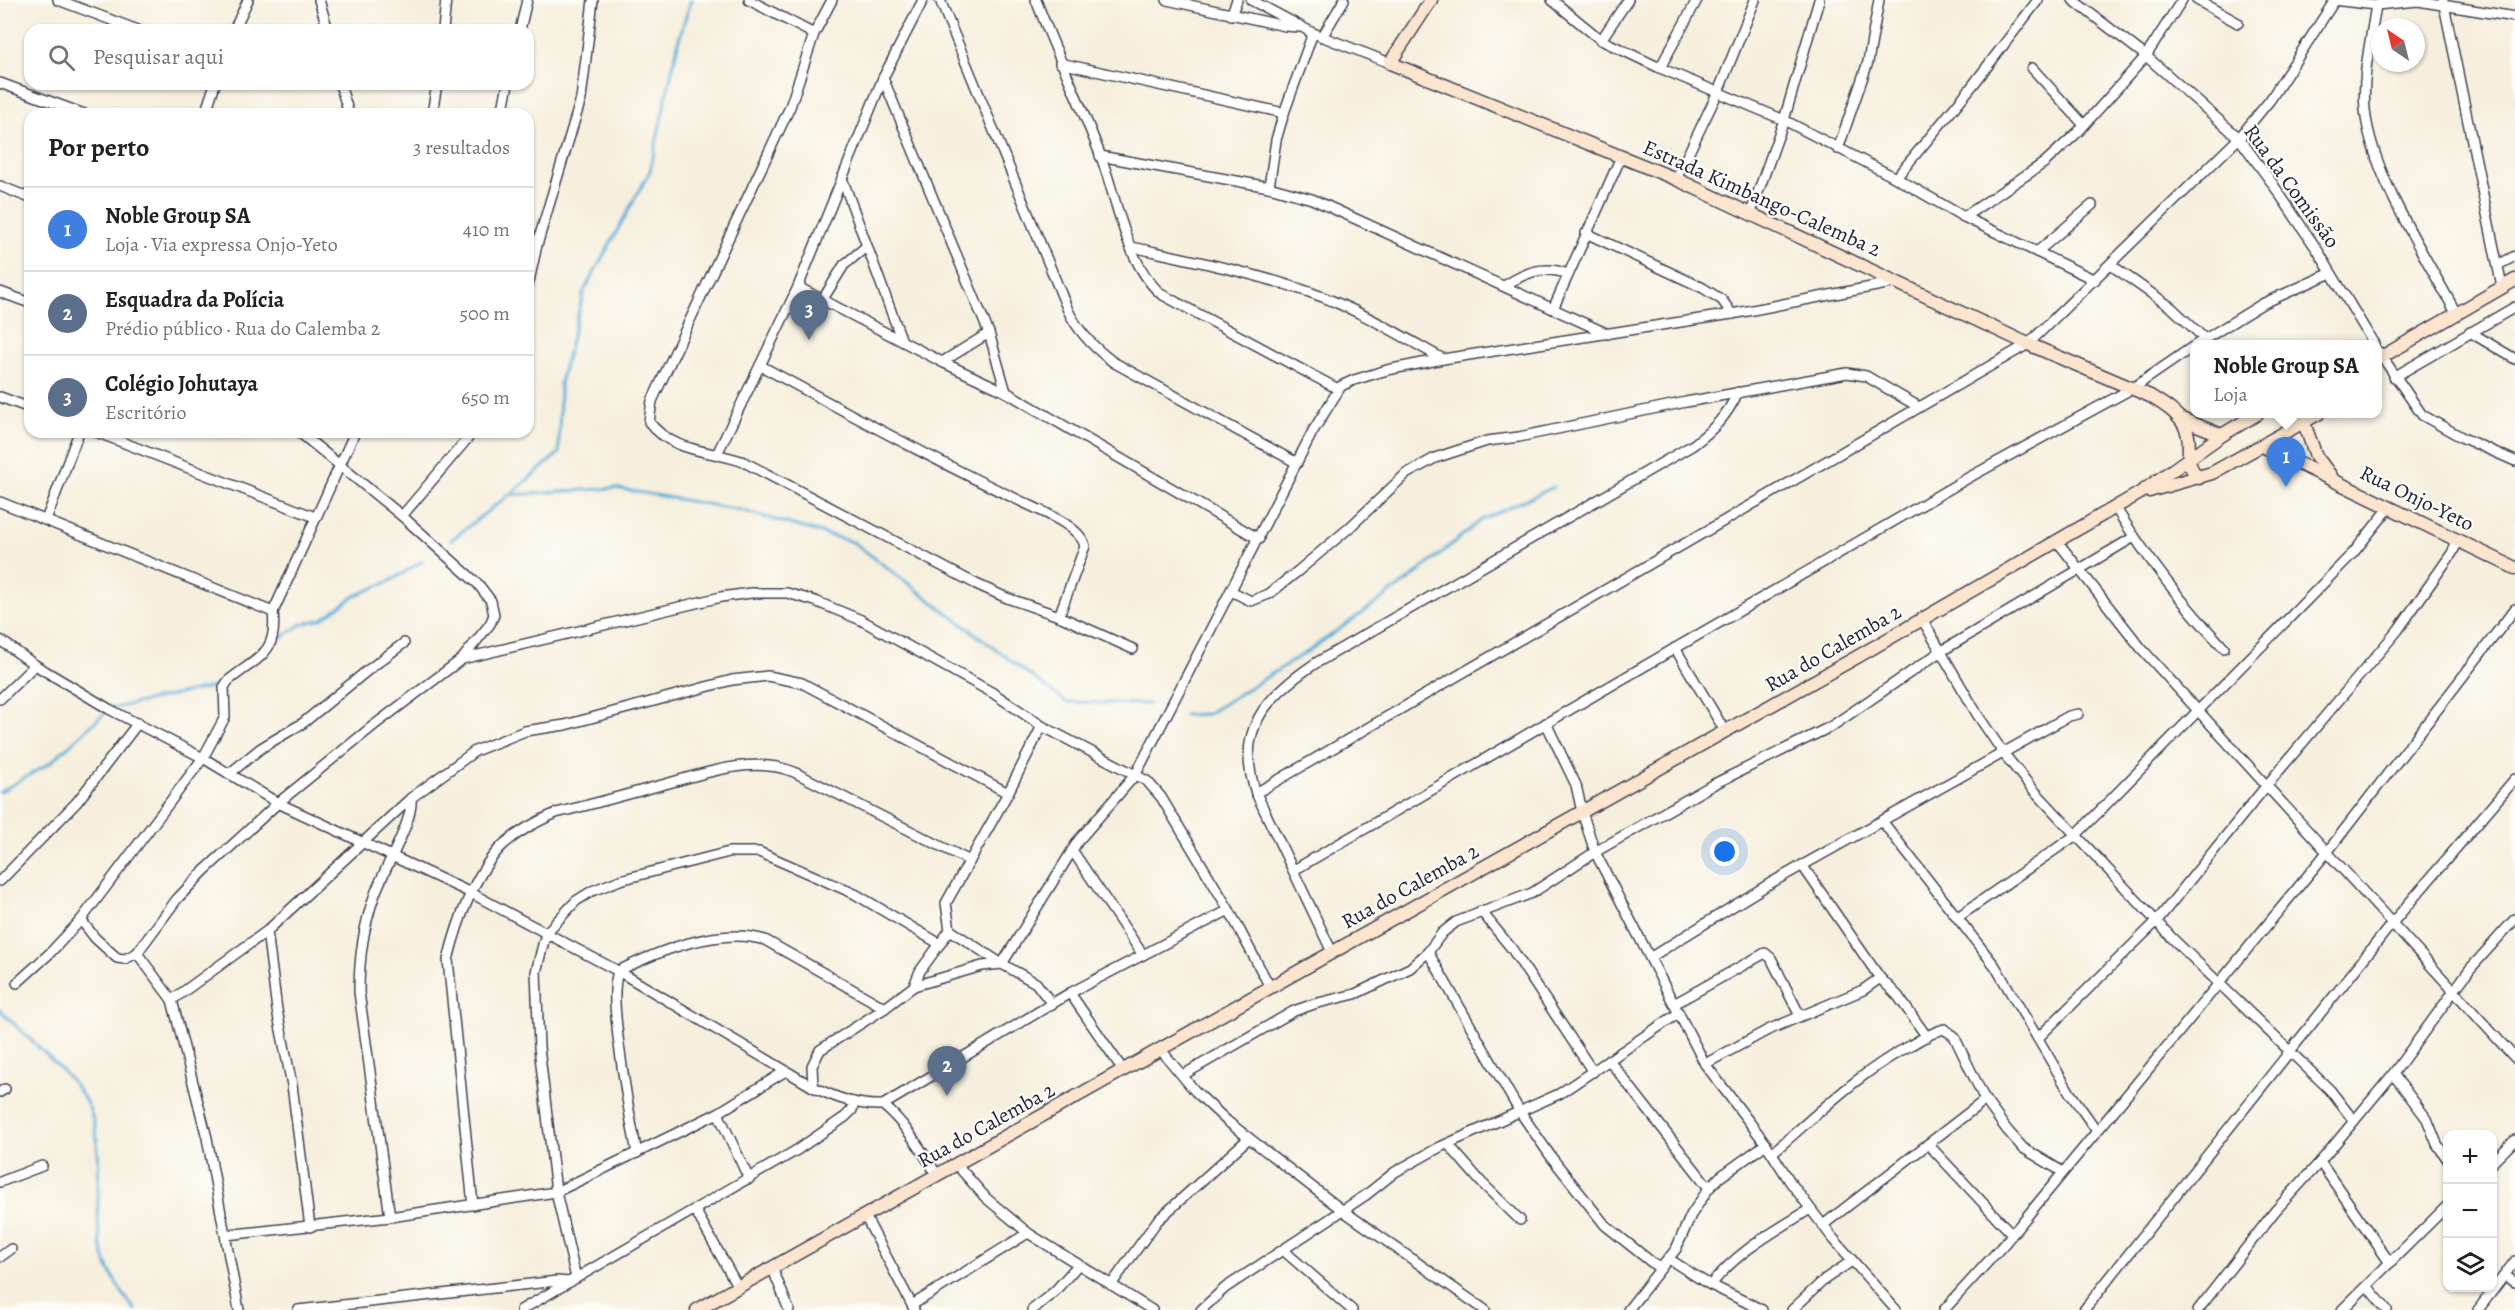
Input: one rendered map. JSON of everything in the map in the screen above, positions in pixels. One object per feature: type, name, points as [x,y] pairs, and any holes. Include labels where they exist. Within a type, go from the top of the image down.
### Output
[{"type":"main road","points":[[1390,63],[1431,0]]},
{"type":"main road","name":"Estrada Kimbango-Calemba 2","points":[[1390,63],[1676,179],[1751,212],[2028,344],[2150,396],[2178,418]]},
{"type":"main road","points":[[2382,353],[2515,279]]},
{"type":"main road","points":[[2178,418],[2222,435]]},
{"type":"main road","points":[[2178,418],[2187,430],[2190,448],[2188,460],[2199,478]]},
{"type":"main road","name":"Rua do Calemba 2","points":[[697,1310],[1922,619],[2140,493],[2222,435],[2250,418]]},
{"type":"main road","name":"Rua do Calemba 2","points":[[2140,493],[2199,478],[2312,418]]},
{"type":"main road","points":[[2304,423],[2316,456],[2334,479]]},
{"type":"main road","name":"Rua Onjo-Yeto","points":[[2262,446],[2295,464],[2334,479],[2515,568]]},
{"type":"street","points":[[58,0],[122,24]]},
{"type":"street","points":[[237,24],[248,0]]},
{"type":"street","points":[[319,0],[326,24]]},
{"type":"street","points":[[444,24],[446,0]]},
{"type":"street","points":[[521,24],[527,0]]},
{"type":"street","points":[[534,259],[581,99],[593,0]]},
{"type":"street","points":[[749,0],[814,34]]},
{"type":"street","points":[[832,0],[814,34],[790,107],[652,401],[648,416],[649,422],[663,437],[704,454],[717,454],[744,462],[976,584],[1007,598],[1059,616],[1132,649]]},
{"type":"street","points":[[717,454],[798,287],[883,78],[923,0]]},
{"type":"street","points":[[940,0],[1066,308],[1083,336],[1113,362],[1297,463]]},
{"type":"street","points":[[1036,0],[1100,156],[1131,247],[1147,280],[1161,294],[1338,389]]},
{"type":"street","points":[[1167,0],[1285,26],[1302,27]]},
{"type":"street","points":[[1231,15],[1237,0]]},
{"type":"street","points":[[1251,0],[1318,35],[1390,63]]},
{"type":"street","points":[[1269,187],[1276,140],[1284,112],[1318,35],[1344,0]]},
{"type":"street","points":[[1552,0],[1601,40],[1660,68],[1784,120],[1896,178],[1964,217],[2095,280]]},
{"type":"street","points":[[1601,40],[1628,0]]},
{"type":"street","points":[[1660,68],[1697,0]]},
{"type":"street","points":[[1676,179],[1718,92],[1755,0]]},
{"type":"street","points":[[1751,212],[1784,120],[1819,0]]},
{"type":"street","points":[[1838,149],[1868,62],[1879,0]]},
{"type":"street","points":[[1896,178],[1973,85],[2038,0]]},
{"type":"street","name":"Rua da Comissão","points":[[2073,0],[2145,56],[2239,138],[2272,183],[2331,273],[2371,340]]},
{"type":"street","points":[[1964,217],[2044,163],[2084,125],[2145,56],[2182,0]]},
{"type":"street","points":[[2197,0],[2238,23]]},
{"type":"street","points":[[1256,793],[2028,344],[2239,138],[2270,100],[2334,0],[2376,5],[2418,1],[2443,2],[2515,16]]},
{"type":"street","points":[[2443,2],[2502,287]]},
{"type":"street","points":[[2376,5],[2367,71],[2365,108],[2370,135],[2386,183],[2456,314]]},
{"type":"street","points":[[1060,63],[1284,112]]},
{"type":"street","points":[[2032,68],[2084,125]]},
{"type":"street","points":[[883,78],[990,333],[1006,392]]},
{"type":"street","points":[[0,83],[68,108]]},
{"type":"street","points":[[207,108],[212,90]]},
{"type":"street","points":[[342,90],[347,108]]},
{"type":"street","points":[[433,108],[436,90]]},
{"type":"street","points":[[503,108],[506,90]]},
{"type":"street","points":[[1100,156],[1269,187],[1312,199],[1608,334]]},
{"type":"street","points":[[1553,309],[1621,157]]},
{"type":"street","points":[[842,178],[902,341]]},
{"type":"street","points":[[0,186],[24,196]]},
{"type":"street","points":[[2037,252],[2092,205]]},
{"type":"street","points":[[1586,233],[1703,288],[1722,300],[1732,314]]},
{"type":"street","points":[[823,299],[844,265],[867,246]]},
{"type":"street","points":[[1131,247],[1224,268],[1311,292],[1360,314],[1443,359]]},
{"type":"street","points":[[2498,265],[2515,256]]},
{"type":"street","points":[[2111,265],[2172,308],[2197,340]]},
{"type":"street","points":[[1504,286],[1523,274],[1537,269],[1557,270],[1568,274]]},
{"type":"street","points":[[2204,340],[2262,304],[2331,273]]},
{"type":"street","points":[[1002,964],[1072,850],[1097,817],[1136,774],[1297,463],[1338,389],[1354,380],[1443,359],[1732,314],[1900,282]]},
{"type":"street","points":[[798,287],[942,362],[1006,392],[1259,539]]},
{"type":"street","points":[[0,292],[24,301]]},
{"type":"street","points":[[2394,377],[2515,307]]},
{"type":"street","points":[[2470,332],[2515,358]]},
{"type":"street","points":[[942,362],[990,333]]},
{"type":"street","points":[[1294,870],[1968,478],[2133,388],[2190,349]]},
{"type":"street","points":[[2382,359],[2422,415],[2463,438],[2515,461]]},
{"type":"street","points":[[761,366],[963,474],[1046,513],[1081,536],[1085,546],[1059,616]]},
{"type":"street","points":[[1231,591],[1251,601],[1269,594],[1350,528],[1406,474],[1436,458],[1487,441],[1519,437],[1835,374],[1857,374],[1875,380],[1919,407]]},
{"type":"street","points":[[1332,952],[1256,793],[1250,775],[1248,746],[1264,711],[1285,685],[1316,663],[1693,445],[1715,429],[1724,419],[1738,392]]},
{"type":"street","points":[[0,397],[24,406]]},
{"type":"street","points":[[46,520],[77,438]]},
{"type":"street","points":[[111,438],[315,517]]},
{"type":"street","points":[[81,920],[95,938],[117,958],[125,959],[136,953],[177,899],[204,871],[278,803],[373,726],[462,659],[490,624],[494,615],[491,601],[478,584],[402,516],[307,438]]},
{"type":"street","points":[[17,983],[81,920],[203,758],[225,717],[224,687],[228,681],[267,650],[273,639],[273,612],[352,438]]},
{"type":"street","points":[[402,516],[468,438]]},
{"type":"street","points":[[0,502],[273,612]]},
{"type":"street","points":[[2115,507],[2134,537],[2188,610],[2224,648]]},
{"type":"street","points":[[1958,916],[2076,835],[2354,552],[2389,508]]},
{"type":"street","points":[[1183,1075],[1294,1011],[1374,987],[1410,968],[1456,921],[1480,911],[1508,904],[1532,892],[1595,852],[1714,784],[1832,726],[1940,652],[2134,537]]},
{"type":"street","points":[[2057,541],[2141,648],[2515,1058]]},
{"type":"street","points":[[2038,1038],[2156,922],[2267,785],[2398,630],[2458,541]]},
{"type":"street","points":[[462,659],[721,597],[751,593],[787,593],[815,601],[861,620],[993,693],[1042,726],[1147,781],[1161,797],[1229,910],[1270,987]]},
{"type":"street","points":[[1944,1310],[2012,1234],[2328,851],[2515,609]]},
{"type":"street","points":[[1922,619],[1977,714],[2004,754],[2156,922],[2330,1090],[2354,1121]]},
{"type":"street","points":[[0,640],[35,665],[203,758],[278,803],[471,893],[618,971],[784,1072],[839,1100],[883,1105],[894,1114],[913,1138],[937,1175]]},
{"type":"street","points":[[229,774],[261,748],[303,723],[404,643]]},
{"type":"street","points":[[1675,648],[1725,731]]},
{"type":"street","points":[[0,699],[35,665]]},
{"type":"street","points":[[172,1000],[267,931],[411,798],[476,751],[496,741],[525,732],[565,724],[732,680],[768,676],[802,683],[1008,793]]},
{"type":"street","points":[[1651,957],[1802,865],[2069,716],[2078,714]]},
{"type":"street","points":[[0,881],[76,802],[138,723]]},
{"type":"street","points":[[1545,723],[1576,785],[1595,852],[1705,1064],[1766,1144],[1810,1209],[1896,1310]]},
{"type":"street","points":[[914,986],[920,971],[950,930],[946,903],[1008,793],[1042,726]]},
{"type":"street","points":[[473,1205],[448,960],[455,932],[471,893],[503,845],[537,822],[556,813],[741,766],[781,766],[970,861]]},
{"type":"street","points":[[2084,1310],[2392,922],[2515,779]]},
{"type":"street","points":[[390,1217],[359,992],[359,956],[374,895],[411,813],[411,798]]},
{"type":"street","points":[[1882,821],[1995,966],[2070,1093],[2097,1131]]},
{"type":"street","points":[[1072,850],[1143,955]]},
{"type":"street","points":[[573,1280],[556,1192],[539,1047],[536,972],[546,933],[576,901],[592,891],[620,880],[729,852],[746,851],[773,856],[855,894],[940,944]]},
{"type":"street","points":[[1802,865],[1880,978],[1898,996],[1927,1037]]},
{"type":"street","points":[[883,1105],[1070,993],[1229,910]]},
{"type":"street","points":[[1480,911],[1512,950],[1593,1071]]},
{"type":"street","points":[[2198,1310],[2275,1211],[2320,1162],[2393,1074],[2492,943],[2515,920]]},
{"type":"street","points":[[950,930],[1036,983],[1052,1004]]},
{"type":"street","points":[[267,931],[277,1010],[292,1085],[309,1227]]},
{"type":"street","points":[[618,971],[680,946],[722,936],[751,936],[765,939],[885,1008]]},
{"type":"street","points":[[1428,952],[1520,1112],[1605,1225],[1660,1269]]},
{"type":"street","points":[[136,953],[172,1000],[207,1138],[239,1310]]},
{"type":"street","points":[[1674,1004],[1765,953],[1772,958],[1800,1016]]},
{"type":"street","points":[[813,1087],[812,1066],[820,1050],[885,1008],[914,986],[974,968],[1002,964]]},
{"type":"street","points":[[618,971],[615,984],[616,1011],[627,1102],[637,1153]]},
{"type":"street","points":[[1705,1064],[1732,1048],[1800,1016],[1863,990],[1880,978]]},
{"type":"street","points":[[1070,993],[1123,1070]]},
{"type":"street","points":[[1201,1310],[1226,1288],[1395,1172],[1448,1144],[1559,1094],[1679,1014]]},
{"type":"street","points":[[1772,1153],[1874,1067],[1944,1029],[1952,1034],[1985,1100],[2023,1148],[2063,1172]]},
{"type":"street","points":[[1160,1049],[1195,1091],[1249,1138],[1342,1210],[1485,1310]]},
{"type":"street","points":[[1609,1060],[1709,1188]]},
{"type":"street","points":[[226,1235],[390,1217],[556,1192],[718,1113],[784,1072]]},
{"type":"street","points":[[2393,1074],[2427,1119],[2443,1153]]},
{"type":"street","points":[[1823,1225],[1985,1100]]},
{"type":"street","points":[[521,1310],[749,1179],[844,1117],[852,1110],[854,1102]]},
{"type":"street","points":[[718,1113],[749,1179]]},
{"type":"street","points":[[1111,1285],[1157,1221],[1249,1138]]},
{"type":"street","points":[[2497,1158],[2515,1140]]},
{"type":"street","points":[[1448,1144],[1481,1182],[1520,1220]]},
{"type":"street","points":[[1630,1309],[1669,1259],[1685,1233],[1691,1215],[1709,1188],[1720,1177],[1766,1144]]},
{"type":"street","points":[[1928,1144],[2012,1234]]},
{"type":"street","points":[[2320,1162],[2390,1263]]},
{"type":"street","points":[[956,1164],[986,1198],[1028,1233],[1152,1310]]},
{"type":"street","points":[[0,1182],[42,1166]]},
{"type":"street","points":[[1711,1285],[1724,1269],[1746,1249],[1810,1209]]},
{"type":"street","points":[[695,1210],[738,1287]]},
{"type":"street","points":[[2342,1310],[2443,1210]]},
{"type":"street","points":[[865,1216],[913,1308],[1028,1233]]},
{"type":"street","points":[[0,1257],[11,1249]]},
{"type":"street","points":[[1283,1250],[1352,1310]]},
{"type":"street","points":[[1669,1259],[1711,1285],[1762,1310]]},
{"type":"street","points":[[1792,1310],[1825,1279],[1852,1260]]},
{"type":"street","points":[[2478,1310],[2515,1261]]},
{"type":"street","points":[[1032,1310],[1055,1291],[1078,1265]]},
{"type":"street","points":[[772,1267],[789,1310]]},
{"type":"street","points":[[2505,1276],[2515,1282]]},
{"type":"street","points":[[298,1310],[573,1280]]},
{"type":"street","points":[[2367,1286],[2387,1310]]},
{"type":"waterway","points":[[511,494],[559,453],[560,383],[584,291],[650,171],[679,39],[691,0]]},
{"type":"waterway","points":[[1184,715],[1207,714],[1307,652],[1410,579],[1481,520],[1554,487]]},
{"type":"waterway","points":[[451,540],[509,495],[615,488],[740,510],[853,542],[1066,702],[1149,704]]},
{"type":"waterway","points":[[273,643],[302,624],[322,619],[355,596],[392,580],[423,561]]},
{"type":"waterway","points":[[114,708],[222,685]]},
{"type":"waterway","points":[[0,792],[50,763],[108,710]]},
{"type":"waterway","points":[[0,1010],[73,1083],[89,1108],[97,1141],[98,1211],[103,1254],[119,1288],[135,1310]]},
{"type":"place","name":"Colégio Johutaya","points":[[809,340]]},
{"type":"place","name":"Noble Group SA","points":[[2286,487]]},
{"type":"place","name":"Esquadra da Polícia","points":[[947,1096]]}]
